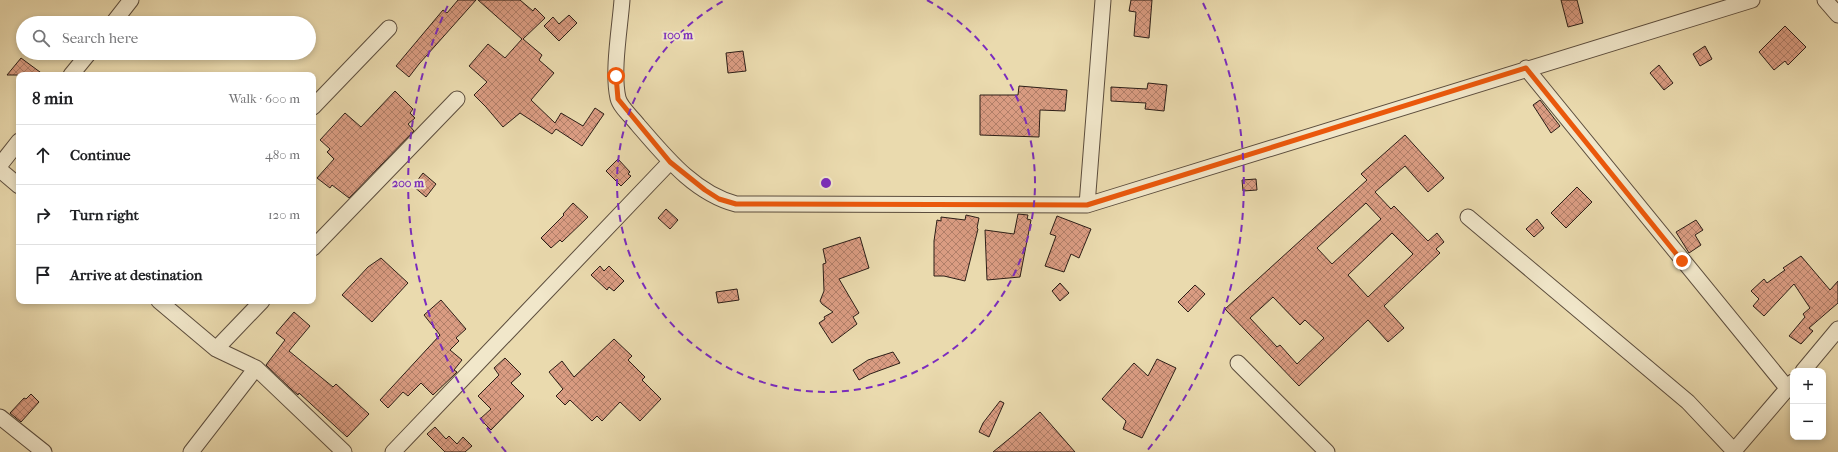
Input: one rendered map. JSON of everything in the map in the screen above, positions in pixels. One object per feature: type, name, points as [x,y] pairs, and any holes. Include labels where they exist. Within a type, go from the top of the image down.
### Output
[{"type":"street","points":[[118,16],[131,0]]},
{"type":"street","points":[[622,0],[616,76],[618,99],[670,162],[705,190],[719,199],[736,204],[1087,205],[1526,68],[1752,0]]},
{"type":"street","points":[[1087,205],[1103,0]]},
{"type":"street","points":[[1825,0],[1838,15]]},
{"type":"street","points":[[316,104],[389,28]]},
{"type":"street","points":[[73,72],[83,60]]},
{"type":"street","points":[[1468,217],[1688,402],[1734,452],[1790,385],[1526,68]]},
{"type":"street","points":[[316,245],[458,99]]},
{"type":"street","points":[[0,165],[16,145]]},
{"type":"street","points":[[393,452],[670,162]]},
{"type":"street","points":[[0,170],[16,183]]},
{"type":"street","points":[[163,304],[216,349],[256,368],[344,452]]},
{"type":"street","points":[[216,349],[259,304]]},
{"type":"street","points":[[1806,368],[1838,329]]},
{"type":"street","points":[[1238,363],[1327,452]]},
{"type":"street","points":[[191,452],[256,368]]},
{"type":"street","points":[[0,417],[44,452]]},
{"type":"building","points":[[458,0],[476,0],[409,77],[396,66],[443,10],[447,13]]},
{"type":"building","points":[[478,0],[520,0],[533,11],[535,8],[545,18],[523,39],[542,55],[539,60],[554,73],[531,100],[555,123],[561,113],[583,126],[595,108],[604,114],[582,146],[556,129],[552,134],[520,113],[503,127],[474,95],[487,82],[469,66],[488,44],[505,58],[522,39]]},
{"type":"building","points":[[1131,0],[1152,0],[1149,38],[1134,36],[1136,12],[1129,11]]},
{"type":"building","points":[[1561,0],[1577,0],[1583,23],[1568,27]]},
{"type":"building","points":[[569,15],[577,23],[559,41],[544,26],[553,17],[559,24]]},
{"type":"building","points":[[1785,26],[1806,47],[1788,65],[1785,61],[1774,70],[1759,52]]},
{"type":"building","points":[[1705,46],[1712,59],[1700,66],[1693,54]]},
{"type":"building","points":[[743,51],[746,71],[728,73],[726,53]]},
{"type":"building","points":[[19,60],[24,60],[40,72],[16,72],[16,75],[7,75]]},
{"type":"building","points":[[1659,65],[1673,83],[1664,90],[1650,73]]},
{"type":"building","points":[[1148,83],[1167,85],[1164,111],[1145,109],[1146,103],[1111,101],[1111,87],[1147,89]]},
{"type":"building","points":[[1019,86],[1067,90],[1065,111],[1040,110],[1039,137],[980,135],[980,95],[1018,95]]},
{"type":"building","points":[[395,91],[413,109],[410,113],[415,118],[408,124],[414,131],[349,198],[332,185],[330,188],[317,178],[334,159],[327,152],[330,149],[320,140],[345,113],[361,127]]},
{"type":"building","points":[[1540,100],[1560,126],[1551,133],[1533,105]]},
{"type":"building","points":[[1405,135],[1444,178],[1428,192],[1405,166],[1375,192],[1391,209],[1394,206],[1428,241],[1437,233],[1444,242],[1436,249],[1440,253],[1384,306],[1404,328],[1388,342],[1368,320],[1299,386],[1225,309],[1367,180],[1361,174]],"holes":[[[1366,203],[1381,219],[1332,264],[1317,248]],[[1392,233],[1413,254],[1368,297],[1348,275]],[[1273,297],[1300,325],[1305,320],[1324,338],[1297,364],[1280,345],[1277,347],[1250,318]]]},
{"type":"building","points":[[618,159],[630,172],[628,174],[631,176],[621,186],[606,171]]},
{"type":"building","points":[[423,173],[436,184],[426,197],[413,186]]},
{"type":"building","points":[[1256,179],[1257,190],[1243,191],[1242,180]]},
{"type":"building","points":[[1577,187],[1592,202],[1566,228],[1551,213]]},
{"type":"building","points":[[573,203],[588,217],[562,242],[560,240],[551,248],[541,238],[564,215],[563,214]]},
{"type":"building","points":[[666,209],[678,220],[670,229],[658,218]]},
{"type":"building","points":[[1018,214],[1028,215],[1027,219],[1031,220],[1020,277],[987,280],[985,230],[1014,234]]},
{"type":"building","points":[[966,215],[979,218],[978,229],[965,281],[944,276],[934,276],[934,241],[937,220],[941,221],[941,217],[965,220]]},
{"type":"building","points":[[1057,216],[1091,229],[1079,258],[1071,254],[1064,272],[1045,266],[1056,236],[1050,234]]},
{"type":"building","points":[[1537,219],[1544,228],[1534,237],[1526,229]]},
{"type":"building","points":[[1696,220],[1703,230],[1695,235],[1701,245],[1689,253],[1676,232]]},
{"type":"building","points":[[860,237],[869,268],[839,279],[859,313],[853,317],[857,324],[832,343],[819,323],[825,319],[824,317],[833,312],[820,301],[824,291],[823,264],[826,263],[823,249]]},
{"type":"building","points":[[1801,256],[1830,290],[1838,281],[1838,303],[1809,328],[1813,331],[1801,344],[1789,336],[1805,317],[1803,314],[1810,308],[1794,284],[1764,316],[1753,306],[1759,299],[1751,291],[1764,279],[1767,283],[1785,270],[1783,268]]},
{"type":"building","points":[[381,258],[408,283],[372,322],[342,295],[368,267]]},
{"type":"building","points":[[600,266],[604,271],[609,266],[624,281],[614,291],[609,287],[607,290],[591,275]]},
{"type":"building","points":[[1060,283],[1069,293],[1060,301],[1052,291]]},
{"type":"building","points":[[1195,285],[1205,294],[1188,312],[1178,302]]},
{"type":"building","points":[[737,289],[739,300],[718,303],[716,292]]},
{"type":"building","points":[[441,300],[466,329],[456,338],[459,341],[450,350],[462,360],[454,370],[457,372],[433,395],[421,383],[408,396],[403,392],[388,408],[380,400],[440,335],[424,315]]},
{"type":"building","points":[[294,312],[310,326],[289,351],[333,387],[336,384],[369,414],[347,437],[299,393],[298,395],[292,390],[266,365],[285,340],[276,333]]},
{"type":"building","points":[[614,339],[632,356],[628,360],[645,377],[642,380],[661,399],[640,421],[620,402],[602,421],[597,416],[592,421],[570,400],[565,405],[556,396],[563,389],[549,372],[562,361],[574,377]]},
{"type":"building","points":[[893,352],[900,363],[870,374],[859,380],[853,370],[868,360]]},
{"type":"building","points":[[505,358],[521,374],[511,383],[524,396],[491,430],[480,419],[491,409],[478,396],[499,375],[494,368]]},
{"type":"building","points":[[1157,359],[1176,368],[1142,438],[1123,429],[1126,421],[1102,399],[1134,363],[1148,376]]},
{"type":"building","points":[[31,394],[39,402],[21,422],[10,413],[24,398],[26,399]]},
{"type":"building","points":[[1000,401],[1004,403],[989,437],[979,432],[983,423]]},
{"type":"building","points":[[1040,412],[1075,452],[993,452],[1015,434]]},
{"type":"building","points":[[435,427],[446,439],[449,436],[457,444],[463,437],[472,446],[465,452],[445,452],[427,434]]},
{"type":"route","points":[[616,76],[618,99],[627,112],[670,162],[705,190],[719,199],[736,204],[1087,205],[1526,68],[1682,261]]}]
